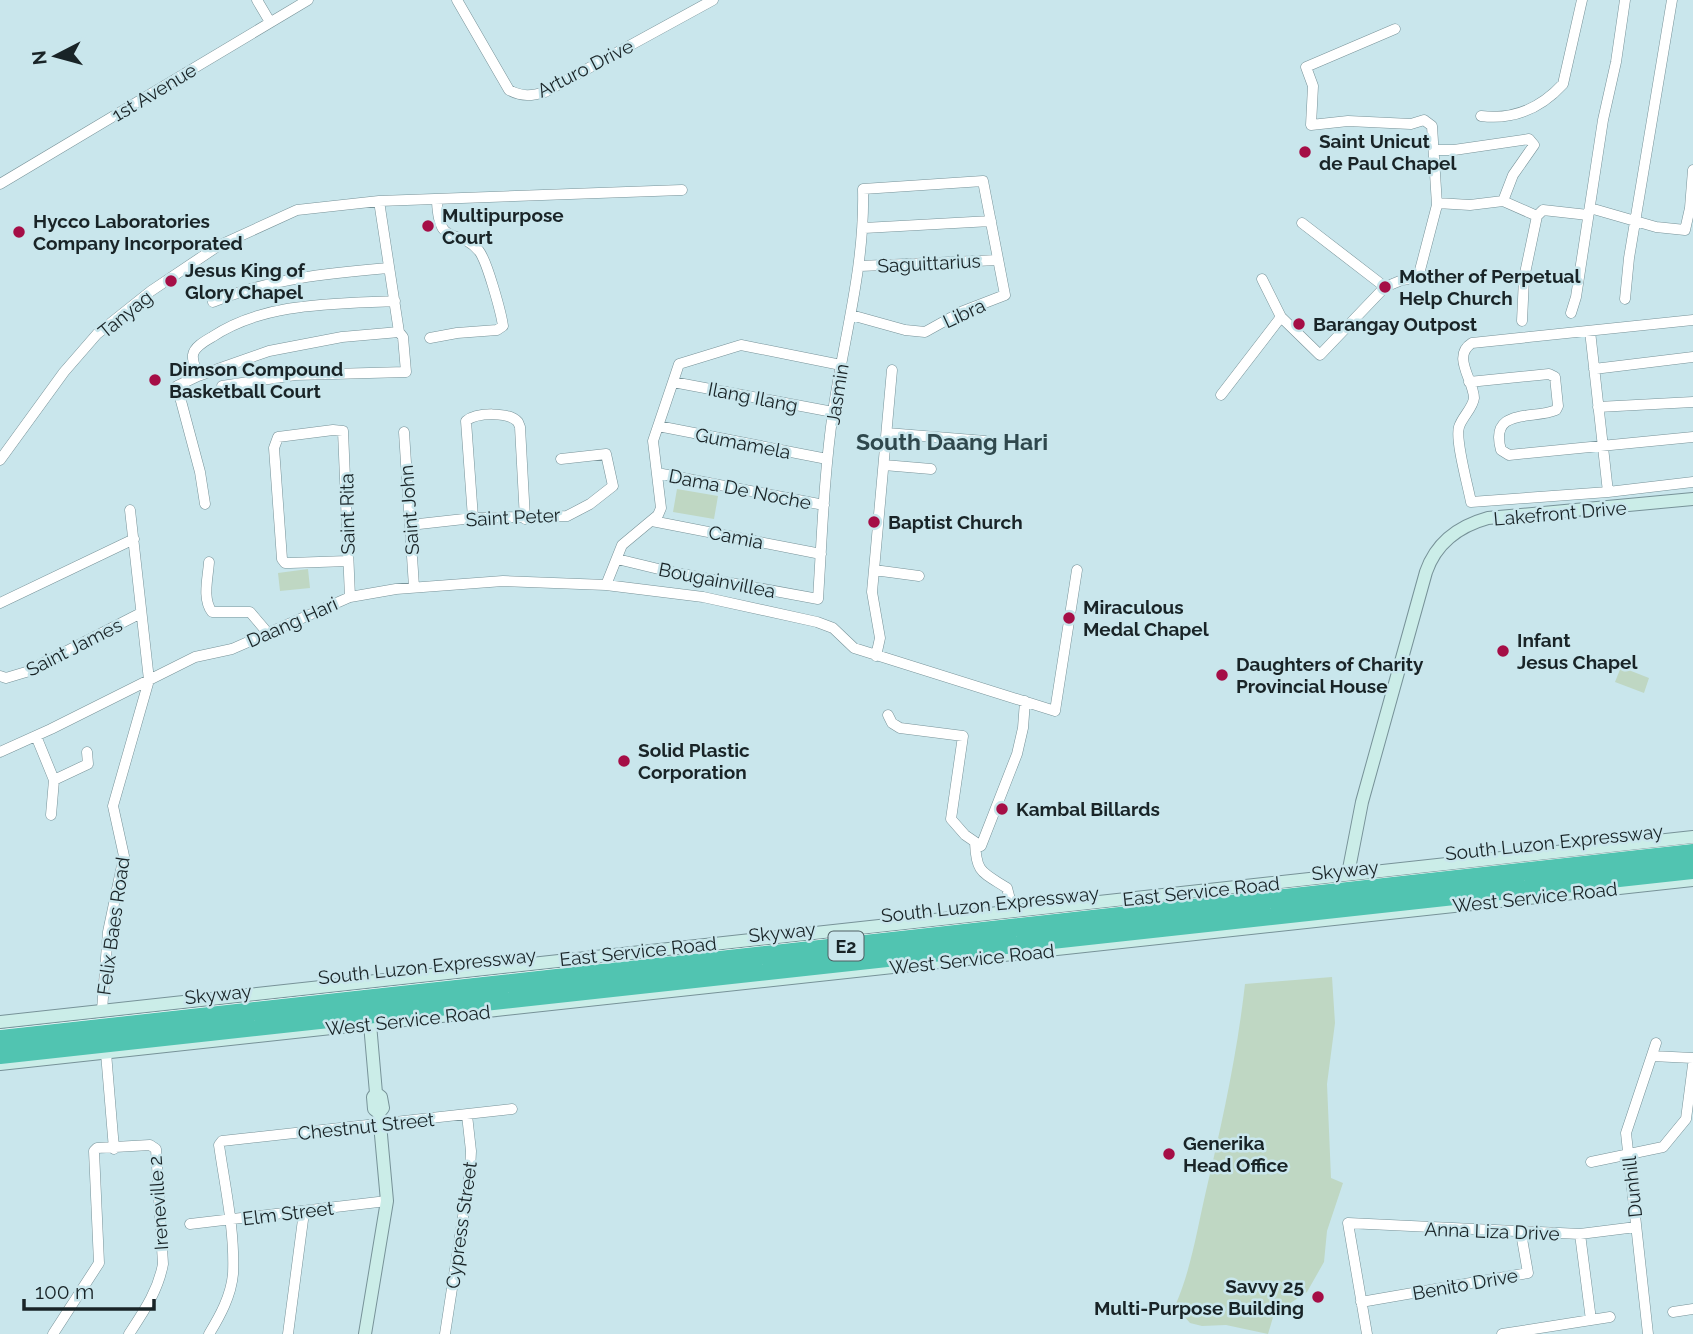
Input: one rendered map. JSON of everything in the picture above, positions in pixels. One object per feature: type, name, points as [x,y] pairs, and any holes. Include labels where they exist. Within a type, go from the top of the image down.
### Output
[{"type":"highway","name":"South Luzon Expressway","points":[[0,1033],[1693,851]]},
{"type":"highway","name":"Skyway","points":[[0,1039],[1693,851]]},
{"type":"highway","name":"Skyway","points":[[0,1048],[1693,863]]},
{"type":"highway","name":"E2","points":[[0,1055],[1693,870]]},
{"type":"main road","name":"Lakefront Drive","points":[[1348,874],[1362,802],[1426,572],[1429,563],[1454,533],[1468,524],[1488,519],[1693,499]]},
{"type":"main road","name":"East Service Road","points":[[0,1022],[1693,837]]},
{"type":"main road","name":"West Service Road","points":[[0,1064],[1693,880]]},
{"type":"main road","points":[[365,1334],[387,1201],[380,1119],[374,1109],[373,1097],[376,1093],[370,1024]]},
{"type":"street","points":[[257,0],[270,22]]},
{"type":"street","name":"1st Avenue","points":[[0,184],[308,0]]},
{"type":"street","name":"Arturo Drive","points":[[457,0],[509,90],[531,96],[545,92],[713,0]]},
{"type":"street","points":[[1481,117],[1525,113],[1556,92],[1563,84],[1582,0]]},
{"type":"street","points":[[1571,313],[1576,298],[1603,120],[1616,62],[1625,0]]},
{"type":"street","points":[[1625,299],[1629,258],[1672,0]]},
{"type":"street","points":[[1262,279],[1281,317],[1320,355],[1385,287],[1415,278],[1419,274],[1437,203],[1432,126],[1424,120],[1411,124],[1348,121],[1311,125],[1313,86],[1306,67],[1395,30]]},
{"type":"street","points":[[1434,150],[1529,139],[1534,145],[1513,175],[1503,201]]},
{"type":"street","points":[[1522,321],[1524,278],[1536,216],[1543,210],[1589,212],[1636,220],[1656,227],[1689,230],[1693,170]]},
{"type":"street","name":"Jasmin","points":[[818,599],[827,459],[860,266],[864,228],[863,190],[984,180]]},
{"type":"street","name":"Libra","points":[[851,315],[905,330],[925,332],[961,312],[1005,295],[984,180]]},
{"type":"street","name":"Tanyag","points":[[1,455],[64,372],[97,334],[151,291],[219,246],[297,210],[375,201],[437,201],[682,190]]},
{"type":"street","points":[[222,386],[308,374],[406,372],[403,337],[399,332],[375,201]]},
{"type":"street","points":[[430,338],[497,330],[503,326],[483,257],[470,244],[446,234],[440,223],[437,201]]},
{"type":"street","points":[[1437,203],[1470,205],[1503,201],[1536,216]]},
{"type":"street","points":[[864,228],[991,222]]},
{"type":"street","points":[[1302,223],[1385,287]]},
{"type":"street","name":"Saguittarius","points":[[860,266],[998,260]]},
{"type":"street","points":[[213,302],[265,285],[321,275],[388,268]]},
{"type":"street","points":[[198,376],[193,352],[230,325],[308,307],[395,301]]},
{"type":"street","points":[[1221,395],[1281,317]]},
{"type":"street","points":[[1693,320],[1472,343],[1466,347],[1464,353],[1474,401],[1458,431],[1471,502],[1608,492],[1693,482]]},
{"type":"street","points":[[1590,331],[1608,492]]},
{"type":"street","points":[[205,504],[200,472],[177,386],[269,351],[342,337],[399,332]]},
{"type":"street","points":[[606,585],[622,545],[652,521],[661,508],[653,441],[679,364],[741,345],[841,365]]},
{"type":"street","points":[[1594,369],[1693,357]]},
{"type":"street","points":[[876,656],[880,638],[873,604],[874,570],[892,370]]},
{"type":"street","points":[[1469,382],[1549,374],[1555,377],[1558,406],[1556,410],[1510,417],[1504,423],[1499,441],[1502,450],[1509,454],[1693,437]]},
{"type":"street","name":"Ilang Ilang","points":[[673,382],[833,412]]},
{"type":"street","points":[[1598,407],[1693,402]]},
{"type":"street","points":[[473,518],[467,421],[472,416],[510,415],[519,422],[520,427],[525,519]]},
{"type":"street","name":"Gumamela","points":[[658,426],[827,459]]},
{"type":"street","name":"Saint Rita","points":[[348,561],[285,563],[282,559],[274,443],[278,437],[333,430],[343,432],[350,597]]},
{"type":"street","name":"Saint John","points":[[404,432],[414,587]]},
{"type":"street","points":[[887,433],[985,441]]},
{"type":"street","name":"Saint Peter","points":[[410,525],[473,518],[525,519],[567,516],[590,504],[613,486],[607,454],[561,459]]},
{"type":"street","points":[[884,465],[931,469]]},
{"type":"street","name":"Dama De Noche","points":[[657,472],[824,505]]},
{"type":"street","points":[[130,510],[149,680]]},
{"type":"street","name":"Camia","points":[[652,521],[821,554]]},
{"type":"street","points":[[0,603],[134,539]]},
{"type":"street","name":"Bougainvillea","points":[[617,559],[671,572],[818,599]]},
{"type":"street","points":[[209,562],[206,598],[209,609],[212,612],[250,612],[267,632]]},
{"type":"street","points":[[874,570],[919,576]]},
{"type":"street","name":"Daang Hari","points":[[0,752],[195,657],[232,649],[350,597],[414,587],[503,581],[606,585],[703,597],[817,622],[833,628],[853,648],[1055,711],[1077,570]]},
{"type":"street","name":"Saint James","points":[[3,677],[15,676],[46,663],[141,613]]},
{"type":"street","name":"Felix Baes Road","points":[[102,1010],[108,932],[124,856],[113,806],[149,680]]},
{"type":"street","points":[[888,715],[892,723],[900,728],[963,736],[951,819],[958,828],[982,845],[1017,754],[1025,701]]},
{"type":"street","points":[[36,736],[54,780],[51,815]]},
{"type":"street","points":[[54,780],[88,764],[87,752]]},
{"type":"street","points":[[975,842],[977,865],[1007,888],[1013,911]]},
{"type":"street","name":"Dunhill","points":[[1648,1334],[1626,1133],[1656,1043]]},
{"type":"street","points":[[106,1053],[114,1149]]},
{"type":"street","points":[[1652,1056],[1693,1058]]},
{"type":"street","points":[[1591,1162],[1663,1147],[1686,1119],[1693,1065]]},
{"type":"street","name":"Chestnut Street","points":[[230,1220],[220,1143],[225,1140],[380,1119],[513,1110]]},
{"type":"street","name":"Cypress Street","points":[[445,1334],[470,1171],[467,1115]]},
{"type":"street","name":"Ireneville 2","points":[[53,1334],[99,1263],[94,1154],[97,1148],[150,1145],[156,1149],[163,1264],[152,1297],[129,1334]]},
{"type":"street","name":"Elm Street","points":[[190,1224],[387,1201]]},
{"type":"street","points":[[288,1334],[304,1212]]},
{"type":"street","points":[[209,1334],[227,1301],[233,1276],[230,1220]]},
{"type":"street","name":"Anna Liza Drive","points":[[1361,1302],[1348,1223],[1580,1234],[1636,1227]]},
{"type":"street","name":"Benito Drive","points":[[1361,1302],[1528,1273],[1521,1233]]},
{"type":"street","points":[[1580,1234],[1591,1320]]},
{"type":"street","points":[[1361,1302],[1367,1334]]},
{"type":"street","points":[[1673,1312],[1693,1309]]},
{"type":"street","points":[[1503,1334],[1610,1317]]},
{"type":"green space","points":[[677,489],[718,496],[714,519],[673,512]]},
{"type":"green space","points":[[308,569],[310,588],[280,591],[278,573]]},
{"type":"green space","points":[[1621,667],[1649,678],[1644,693],[1615,682]]},
{"type":"green space","points":[[1332,977],[1335,1023],[1327,1084],[1331,1178],[1343,1183],[1327,1231],[1324,1262],[1307,1292],[1274,1314],[1268,1334],[1226,1325],[1202,1326],[1190,1323],[1175,1306],[1189,1264],[1218,1140],[1245,984]]},
{"type":"place","name":"Saint Unicut de Paul Chapel","points":[[1305,152]]},
{"type":"place","name":"Multipurpose Court","points":[[428,226]]},
{"type":"place","name":"Hycco Laboratories Company Incorporated","points":[[19,232]]},
{"type":"place","name":"Jesus King of Glory Chapel","points":[[171,281]]},
{"type":"place","name":"Mother of Perpetual Help Church","points":[[1385,287]]},
{"type":"place","name":"Barangay Outpost","points":[[1299,324]]},
{"type":"place","name":"Dimson Compound Basketball Court","points":[[155,380]]},
{"type":"place","name":"Baptist Church","points":[[874,522]]},
{"type":"place","name":"Miraculous Medal Chapel","points":[[1069,618]]},
{"type":"place","name":"Infant Jesus Chapel","points":[[1503,651]]},
{"type":"place","name":"Daughters of Charity Provincial House","points":[[1222,675]]},
{"type":"place","name":"Solid Plastic Corporation","points":[[624,761]]},
{"type":"place","name":"Kambal Billards","points":[[1002,809]]},
{"type":"place","name":"Generika Head Office","points":[[1169,1154]]},
{"type":"place","name":"Savvy 25 Multi-Purpose Building","points":[[1318,1297]]},
{"type":"district","name":"South Daang Hari","points":[[952,441]]}]
